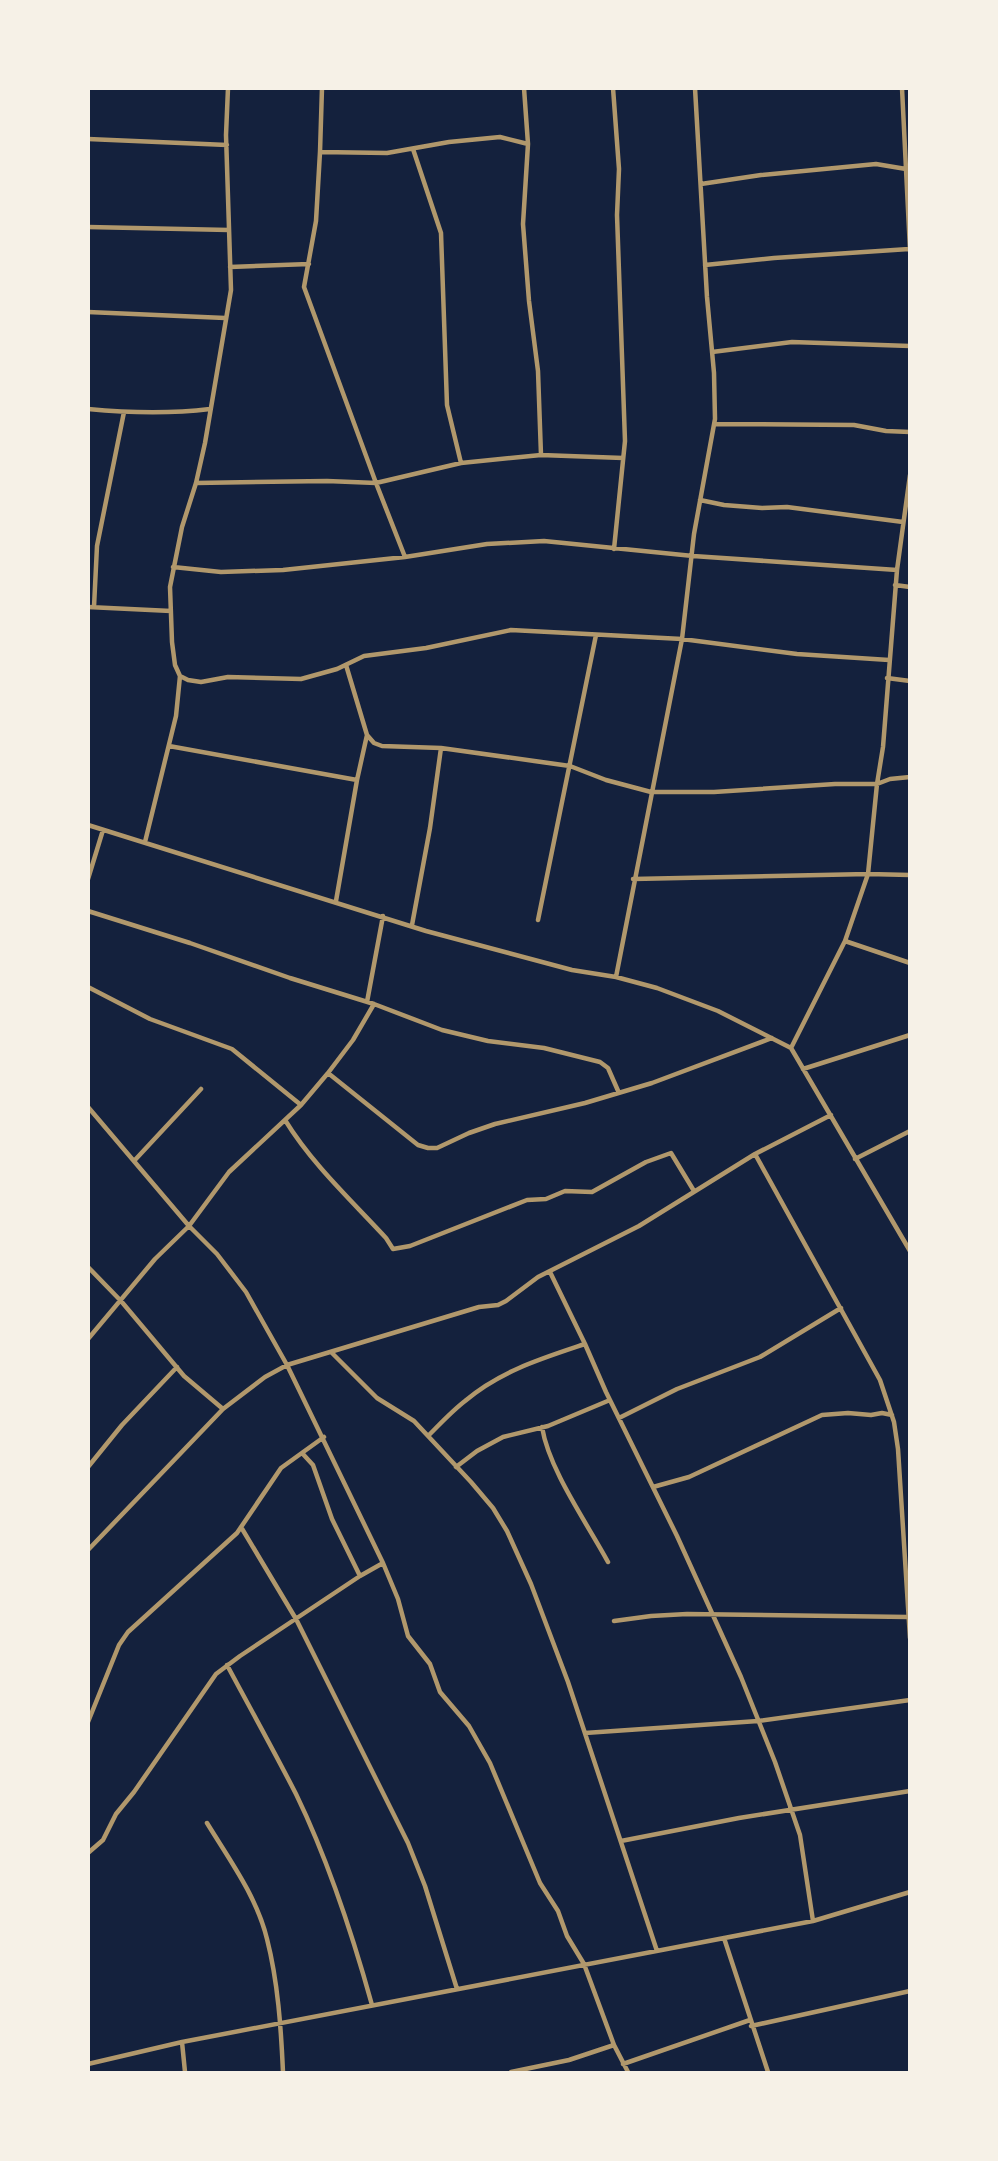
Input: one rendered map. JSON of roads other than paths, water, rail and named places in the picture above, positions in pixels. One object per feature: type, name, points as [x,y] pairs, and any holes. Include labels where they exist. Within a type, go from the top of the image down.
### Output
[{"type":"street","points":[[145,842],[176,716],[180,676],[175,665],[171,611],[170,587],[173,567],[182,527],[196,483],[231,290],[226,145],[228,88]]},
{"type":"street","points":[[322,88],[316,221],[304,287],[405,557]]},
{"type":"street","points":[[524,88],[528,144],[523,224],[529,301],[538,371],[542,455]]},
{"type":"street","points":[[613,88],[619,169],[617,215],[624,419],[623,458],[614,549]]},
{"type":"street","points":[[616,977],[633,879],[682,639],[694,534],[714,424],[712,352],[695,88]]},
{"type":"street","points":[[705,266],[774,258],[909,249],[902,88]]},
{"type":"street","points":[[320,152],[387,153],[448,142],[500,137],[528,144]]},
{"type":"street","points":[[88,139],[226,145]]},
{"type":"street","points":[[412,149],[441,233],[447,405],[461,463]]},
{"type":"street","points":[[701,184],[760,175],[876,164],[906,169]]},
{"type":"street","points":[[88,227],[229,230]]},
{"type":"street","points":[[230,267],[309,264]]},
{"type":"street","points":[[88,312],[225,318]]},
{"type":"street","points":[[712,352],[792,342],[909,346]]},
{"type":"street","points":[[88,409],[177,413],[210,409]]},
{"type":"street","points":[[124,412],[97,546],[91,607],[171,611]]},
{"type":"street","points":[[714,424],[854,425],[886,431],[909,432]]},
{"type":"street","points":[[196,483],[327,481],[376,483],[461,463],[542,455],[623,458]]},
{"type":"street","points":[[791,1048],[846,941],[868,874],[883,747],[895,585],[903,522],[908,506],[909,475]]},
{"type":"street","points":[[700,500],[724,505],[787,507],[903,522]]},
{"type":"street","points":[[173,567],[221,572],[283,570],[405,557],[487,543],[544,541],[693,556],[897,570]]},
{"type":"street","points":[[895,585],[909,587]]},
{"type":"street","points":[[180,676],[201,682],[228,677],[301,679],[346,665],[364,656],[426,648],[511,630],[682,639],[797,654],[889,660]]},
{"type":"street","points":[[538,920],[596,635]]},
{"type":"street","points":[[346,665],[367,735],[374,743],[382,746],[441,748],[570,766],[606,780],[651,792],[714,792],[835,784],[877,784],[890,779],[909,777]]},
{"type":"street","points":[[887,678],[909,681]]},
{"type":"street","points":[[336,901],[367,735]]},
{"type":"street","points":[[169,746],[357,780]]},
{"type":"street","points":[[412,925],[436,795],[441,748]]},
{"type":"street","points":[[88,825],[412,925],[572,970],[616,977],[657,988],[718,1011],[772,1038],[791,1048],[909,1251]]},
{"type":"street","points":[[88,879],[103,830]]},
{"type":"street","points":[[633,879],[909,875]]},
{"type":"street","points":[[88,911],[374,1004],[442,1030],[488,1041],[544,1048],[600,1062],[608,1068],[619,1093]]},
{"type":"street","points":[[367,1002],[383,916]]},
{"type":"street","points":[[846,941],[909,963]]},
{"type":"street","points":[[88,987],[150,1019],[232,1048],[301,1105]]},
{"type":"street","points":[[88,1339],[155,1259],[189,1226],[229,1172],[301,1105],[353,1040],[374,1004]]},
{"type":"street","points":[[803,1069],[909,1035]]},
{"type":"street","points":[[328,1073],[418,1145],[437,1148],[495,1124],[619,1093],[772,1038]]},
{"type":"street","points":[[134,1161],[201,1089]]},
{"type":"street","points":[[88,1107],[189,1226],[217,1254],[246,1292],[287,1365],[324,1437],[383,1563],[400,1605],[408,1636],[430,1664],[440,1692],[469,1726],[490,1763],[540,1883],[558,1911],[567,1936],[584,1964],[614,2045],[628,2073]]},
{"type":"street","points":[[88,1550],[223,1409],[265,1377],[287,1365],[479,1307],[498,1305],[507,1301],[538,1277],[649,1221],[755,1154],[831,1114]]},
{"type":"street","points":[[285,1120],[297,1140],[316,1163],[386,1238],[393,1249],[410,1246],[527,1200],[546,1199],[565,1191],[592,1192],[646,1162],[671,1153],[694,1191]]},
{"type":"street","points":[[855,1159],[909,1131]]},
{"type":"street","points":[[755,1154],[880,1380],[892,1415],[898,1449],[907,1538],[909,1638]]},
{"type":"street","points":[[88,1267],[121,1300],[193,1384],[223,1409]]},
{"type":"street","points":[[550,1272],[713,1614],[758,1721],[800,1835],[813,1921]]},
{"type":"street","points":[[619,1418],[683,1386],[760,1357],[841,1308]]},
{"type":"street","points":[[428,1436],[466,1400],[494,1381],[517,1368],[585,1344]]},
{"type":"street","points":[[332,1353],[377,1398],[414,1421],[493,1508],[507,1531],[539,1605],[585,1733],[657,1951]]},
{"type":"street","points":[[88,1467],[122,1425],[177,1367]]},
{"type":"street","points":[[456,1467],[477,1451],[502,1437],[542,1427],[610,1400]]},
{"type":"street","points":[[653,1487],[689,1477],[822,1415],[882,1413],[892,1415]]},
{"type":"street","points":[[542,1427],[545,1443],[555,1466],[608,1562]]},
{"type":"street","points":[[88,1722],[119,1645],[128,1632],[241,1527],[281,1468],[324,1437]]},
{"type":"street","points":[[302,1453],[313,1465],[332,1519],[360,1576]]},
{"type":"street","points":[[241,1527],[296,1619],[408,1843],[425,1886],[457,1989]]},
{"type":"street","points":[[88,1853],[104,1840],[116,1814],[134,1792],[216,1674],[360,1576],[383,1563]]},
{"type":"street","points":[[614,1622],[651,1616],[713,1614],[908,1617]]},
{"type":"street","points":[[227,1665],[296,1796],[325,1860],[353,1935],[372,2005]]},
{"type":"street","points":[[585,1733],[758,1721],[909,1700]]},
{"type":"street","points":[[621,1841],[740,1818],[909,1791]]},
{"type":"street","points":[[207,1823],[235,1868],[260,1919],[269,1948],[280,2023],[283,2073]]},
{"type":"street","points":[[88,2064],[182,2042],[813,1921],[909,1892]]},
{"type":"street","points":[[724,1938],[768,2073]]},
{"type":"street","points":[[623,2064],[750,2023],[909,1991]]},
{"type":"street","points":[[182,2042],[185,2073]]},
{"type":"street","points":[[511,2073],[568,2060],[614,2045]]}]
